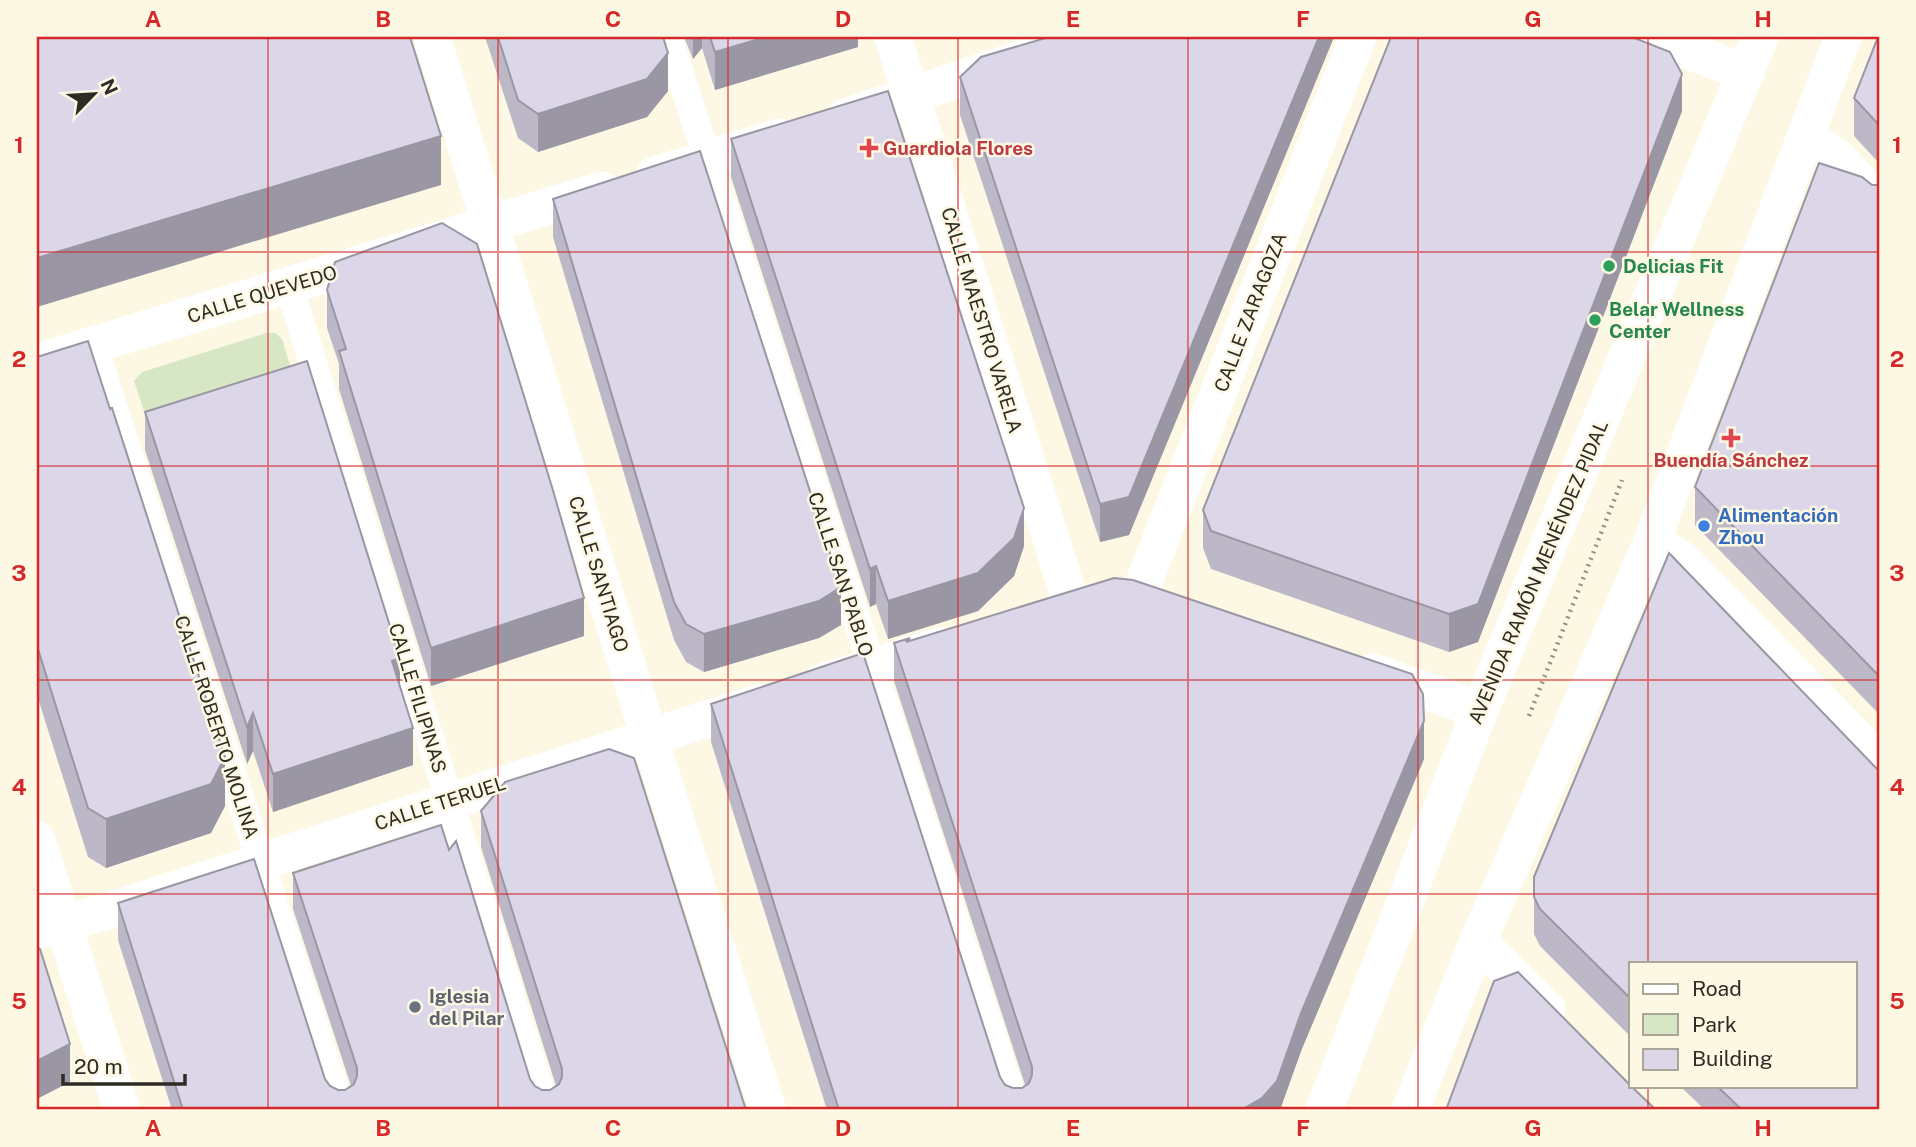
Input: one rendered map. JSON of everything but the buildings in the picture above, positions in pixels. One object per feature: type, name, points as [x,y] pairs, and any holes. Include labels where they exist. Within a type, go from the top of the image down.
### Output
[{"type":"street","name":"CALLE SANTIAGO","points":[[432,37],[768,1110]]},
{"type":"street","name":"CALLE SAN PABLO","points":[[668,37],[1016,1110]]},
{"type":"street","name":"CALLE MAESTRO VARELA","points":[[893,37],[913,96],[1107,597]]},
{"type":"street","name":"CALLE QUEVEDO","points":[[37,362],[913,96],[1087,37]]},
{"type":"street","name":"CALLE ZARAGOZA","points":[[1107,597],[1358,37]]},
{"type":"street","points":[[1653,37],[1746,73]]},
{"type":"street","name":"AVENIDA RAMÓN MENÉNDEZ PIDAL","points":[[1324,1110],[1480,710],[1760,37]]},
{"type":"street","points":[[1410,1110],[1478,941],[1652,541],[1843,37]]},
{"type":"street","points":[[1807,135],[1838,158],[1879,203]]},
{"type":"street","name":"CALLE FILIPINAS","points":[[289,286],[546,1110]]},
{"type":"street","name":"CALLE ROBERTO MOLINA","points":[[93,344],[341,1110]]},
{"type":"street","points":[[1652,541],[1682,560],[1879,761]]},
{"type":"street","name":"CALLE TERUEL","points":[[50,927],[969,636]]},
{"type":"street","points":[[1345,661],[1480,710]]},
{"type":"street","points":[[37,840],[50,927],[122,1110]]},
{"type":"street","points":[[1478,941],[1572,1034]]},
{"type":"path","points":[[1525,726],[1626,470]]},
{"type":"green space","points":[[266,333],[275,333],[282,339],[301,401],[156,447],[134,381],[142,372]]},
{"type":"place","name":"Guardiola Flores","points":[[869,148]]},
{"type":"place","name":"Delicias Fit","points":[[1609,266]]},
{"type":"place","name":"Belar Wellness Center","points":[[1595,320]]},
{"type":"place","name":"Buendía Sánchez","points":[[1731,438]]},
{"type":"place","name":"Alimentación Zhou","points":[[1704,526]]},
{"type":"place","name":"Iglesia del Pilar","points":[[415,1007]]}]
